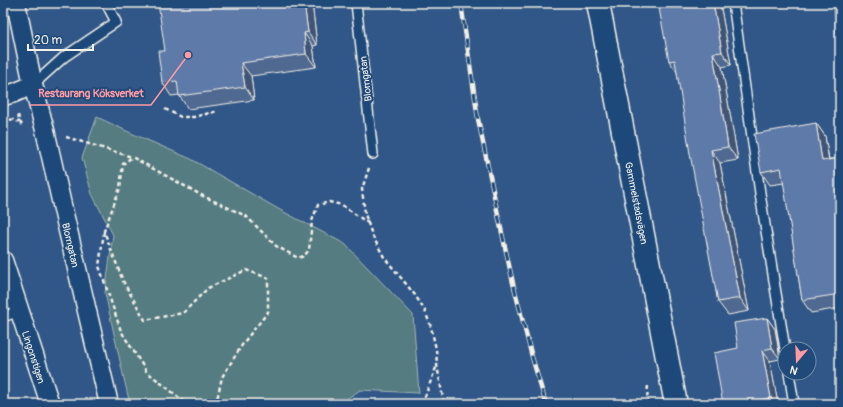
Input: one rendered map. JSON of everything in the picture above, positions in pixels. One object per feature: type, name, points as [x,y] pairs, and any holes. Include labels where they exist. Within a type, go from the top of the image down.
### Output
[{"type":"street","name":"Blomgatan","points":[[16,3],[33,85],[45,130],[109,404]]},
{"type":"street","name":"Gammelstadsvägen","points":[[598,3],[676,404]]},
{"type":"street","points":[[3,96],[33,85]]},
{"type":"street","name":"Lingonstigen","points":[[3,260],[11,314],[50,404]]},
{"type":"lane","points":[[33,85],[64,57],[116,22],[106,3]]},
{"type":"lane","name":"Blomgatan","points":[[356,3],[374,154]]},
{"type":"lane","points":[[733,3],[761,200],[784,341]]},
{"type":"lane","points":[[790,381],[794,404]]},
{"type":"path","points":[[165,109],[181,117],[218,111]]},
{"type":"path","points":[[3,120],[9,119],[20,122]]},
{"type":"path","points":[[45,130],[132,157],[201,195],[246,216],[276,246],[298,258],[304,256],[309,250],[312,221],[318,205],[329,202],[342,205],[368,223]]},
{"type":"path","points":[[374,154],[362,189],[365,214],[372,236],[384,257],[415,295],[425,311],[436,348],[437,365],[444,404]]},
{"type":"path","points":[[132,157],[123,164],[120,188],[104,231],[99,266],[121,331],[146,371],[187,404]]},
{"type":"path","points":[[104,231],[123,281],[145,320],[182,313],[208,288],[246,270],[268,278],[268,312],[244,342],[222,377],[216,404]]},
{"type":"path","points":[[422,404],[437,365]]},
{"type":"green space","points":[[97,117],[191,159],[280,210],[345,244],[413,315],[419,393],[360,390],[339,404],[130,404],[105,293],[113,235],[92,194],[82,158]]},
{"type":"building","points":[[158,3],[304,3],[308,32],[304,33],[306,54],[241,63],[245,87],[179,96],[177,81],[162,82],[158,51],[165,51]]},
{"type":"building","points":[[658,3],[713,3],[722,52],[713,53],[728,147],[711,150],[740,298],[718,302],[690,154],[675,60],[669,61]]},
{"type":"building","points":[[834,3],[840,3],[840,86]]},
{"type":"building","points":[[816,123],[822,161],[840,158],[840,294],[802,300],[781,168],[761,172],[754,134]]},
{"type":"building","points":[[767,318],[772,348],[762,350],[771,398],[736,404],[723,404],[714,353],[738,348],[734,323]]},
{"type":"railway","points":[[461,3],[478,119],[500,224],[513,283],[546,404]]},
{"type":"place","name":"Restaurang Köksverket","points":[[188,55]]}]
